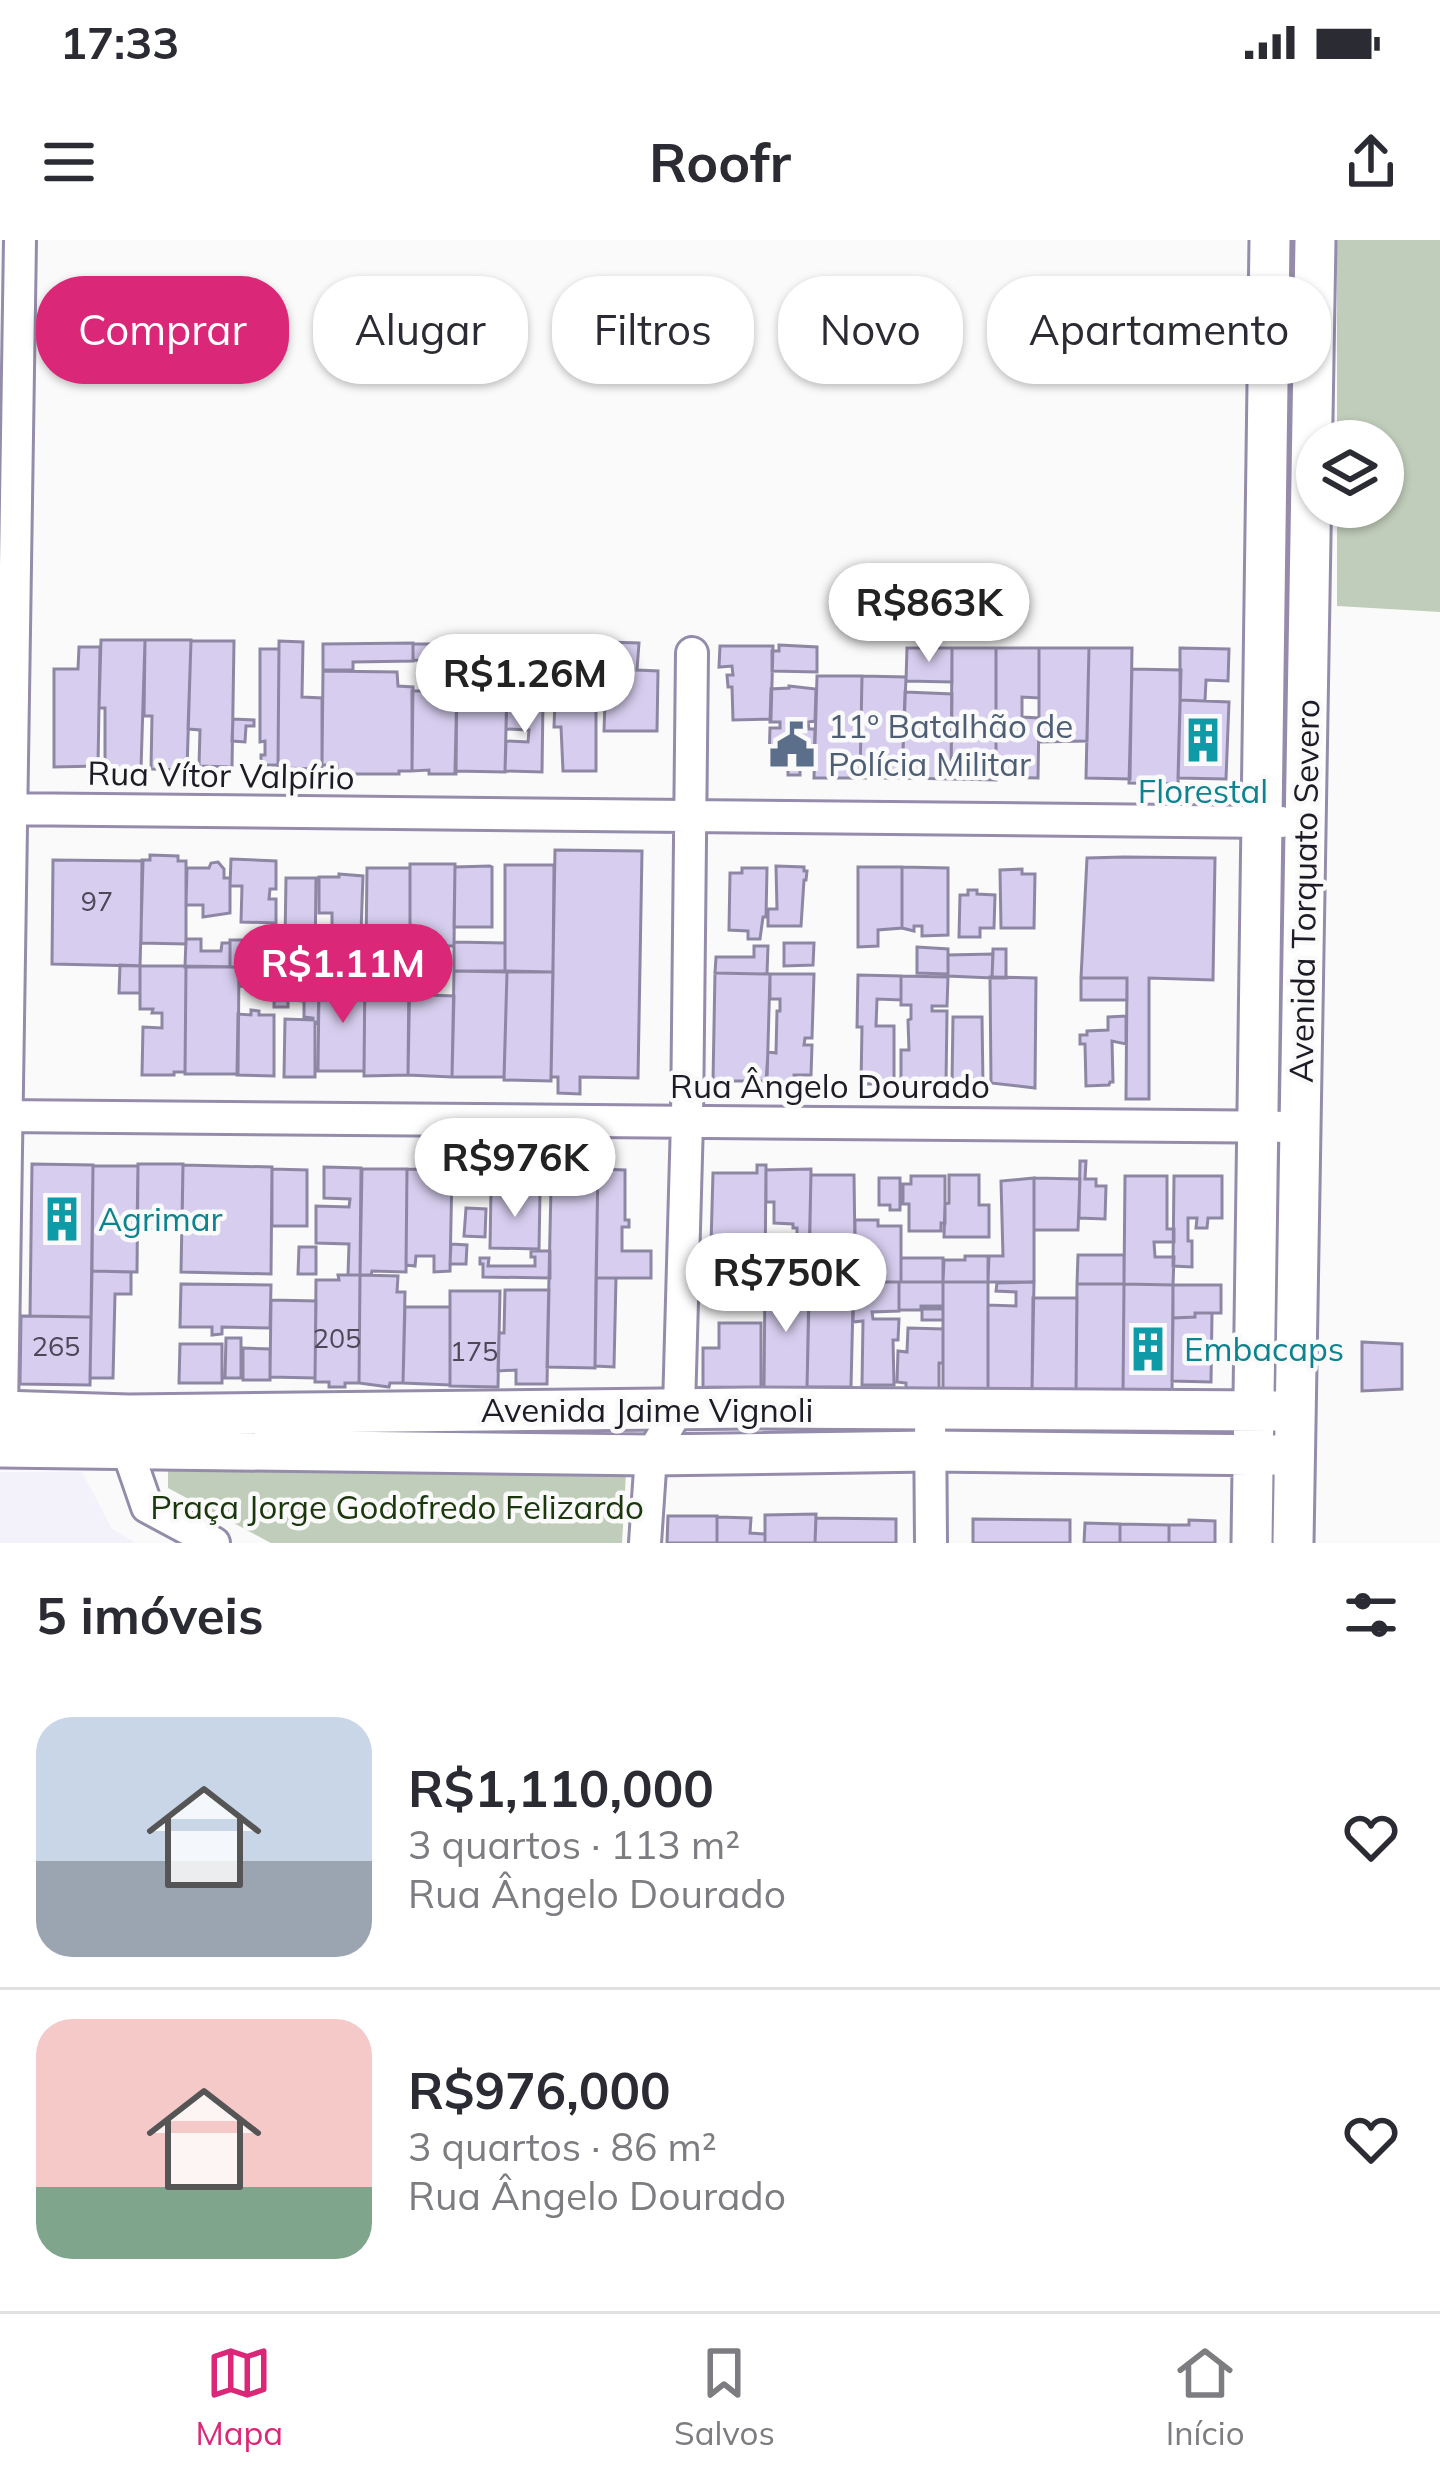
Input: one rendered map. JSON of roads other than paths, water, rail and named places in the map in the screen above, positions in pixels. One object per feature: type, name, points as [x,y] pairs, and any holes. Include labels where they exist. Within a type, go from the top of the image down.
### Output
[{"type":"street","points":[[1,1423],[6,808],[20,240]]},
{"type":"street","name":"Avenida Torquato Severo","points":[[1252,1543],[1270,240]]},
{"type":"street","name":"Avenida Torquato Severo","points":[[1293,1543],[1315,240]]},
{"type":"street","points":[[645,1543],[651,1455],[679,1408],[692,653]]},
{"type":"street","name":"Rua Vítor Valpírio","points":[[6,808],[1305,822]]},
{"type":"street","name":"Rua Ângelo Dourado","points":[[3,1116],[1300,1126]]},
{"type":"street","name":"Avenida Jaime Vignoli","points":[[128,1432],[679,1408],[1295,1411]]},
{"type":"street","points":[[930,1411],[931,1543]]},
{"type":"street","name":"Avenida Jaime Vignoli","points":[[1,1423],[651,1455],[930,1451],[1294,1455]]},
{"type":"street","points":[[128,1432],[147,1507],[214,1543]]},
{"type":"place","name":"Florestal","points":[[1203,740]]},
{"type":"place","name":"11º Batalhão de Polícia Militar","points":[[792,745]]},
{"type":"place","name":"Agrimar","points":[[62,1219]]},
{"type":"place","name":"Embacaps","points":[[1148,1349]]},
{"type":"park label","name":"Praça Jorge Godofredo Felizardo","points":[[397,1507]]}]
